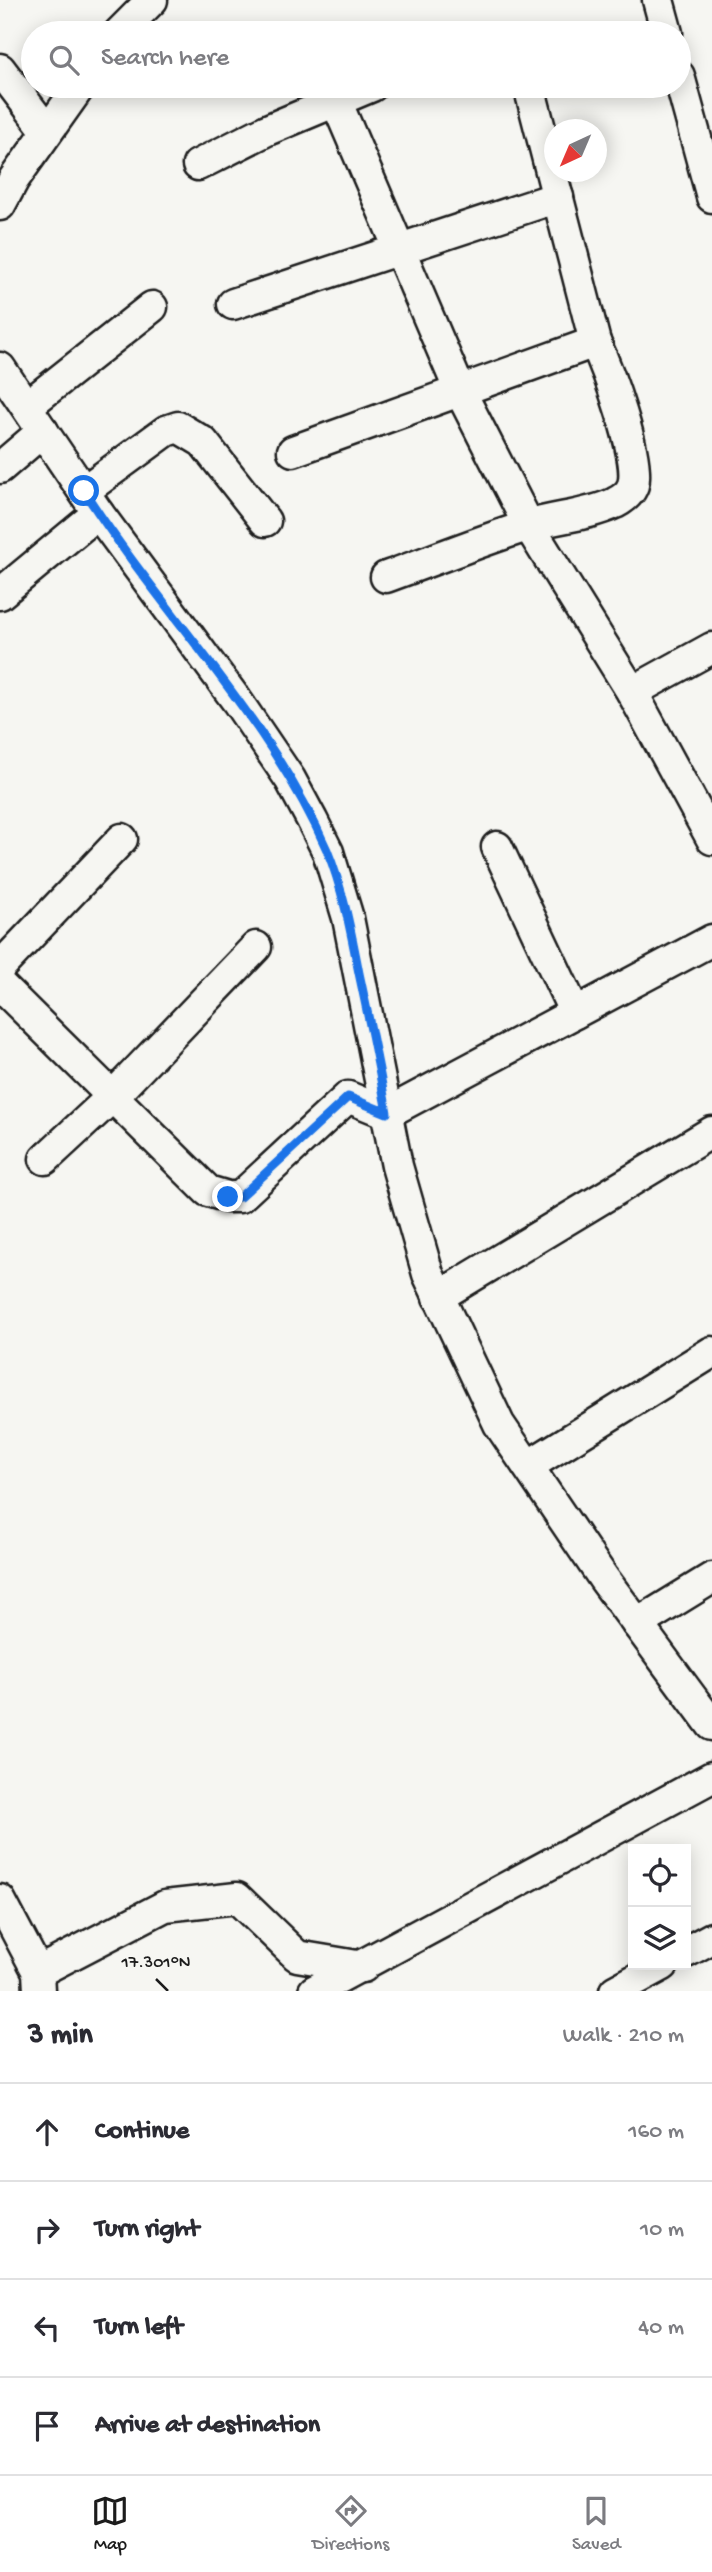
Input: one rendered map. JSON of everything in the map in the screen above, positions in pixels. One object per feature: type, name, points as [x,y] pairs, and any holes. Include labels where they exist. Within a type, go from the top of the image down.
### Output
[{"type":"street","points":[[131,21],[151,0]]},
{"type":"street","points":[[658,0],[664,21]]},
{"type":"street","points":[[0,69],[21,97]]},
{"type":"street","points":[[22,98],[47,131]]},
{"type":"street","points":[[0,205],[14,179],[71,98]]},
{"type":"street","points":[[198,165],[267,130],[343,98]]},
{"type":"street","points":[[386,577],[528,526],[562,520],[613,504],[626,497],[633,486],[634,468],[609,371],[594,342],[532,98]]},
{"type":"street","points":[[685,98],[712,197]]},
{"type":"street","points":[[336,101],[460,391],[528,526],[632,692],[712,839]]},
{"type":"street","points":[[233,304],[558,197]]},
{"type":"street","points":[[27,405],[152,307]]},
{"type":"street","points":[[293,451],[594,342]]},
{"type":"street","points":[[0,368],[91,502],[290,779],[328,852],[348,918],[397,1166],[428,1275],[499,1424],[712,1725]]},
{"type":"street","points":[[0,594],[166,431],[178,427],[203,442],[265,521]]},
{"type":"street","points":[[0,468],[43,431]]},
{"type":"street","points":[[632,692],[712,648]]},
{"type":"street","points":[[0,967],[122,839]]},
{"type":"street","points":[[497,847],[575,1013]]},
{"type":"street","points":[[387,1113],[712,940]]},
{"type":"street","points":[[46,1159],[113,1096],[256,947]]},
{"type":"street","points":[[0,985],[208,1191],[228,1197],[240,1197],[348,1097],[387,1113]]},
{"type":"street","points":[[438,1297],[712,1132]]},
{"type":"street","points":[[528,1466],[712,1352]]},
{"type":"street","points":[[638,1624],[712,1578]]},
{"type":"street","points":[[314,1991],[712,1777]]},
{"type":"street","points":[[0,1900],[39,1981],[164,1906],[237,1898],[297,1956],[363,1967]]},
{"type":"street","points":[[691,1949],[712,1938]]},
{"type":"street","points":[[615,1991],[654,1970]]},
{"type":"route","points":[[84,491],[237,701],[290,779],[312,820],[328,852],[348,918],[378,1062],[387,1113],[348,1097],[240,1197],[228,1197]]}]
